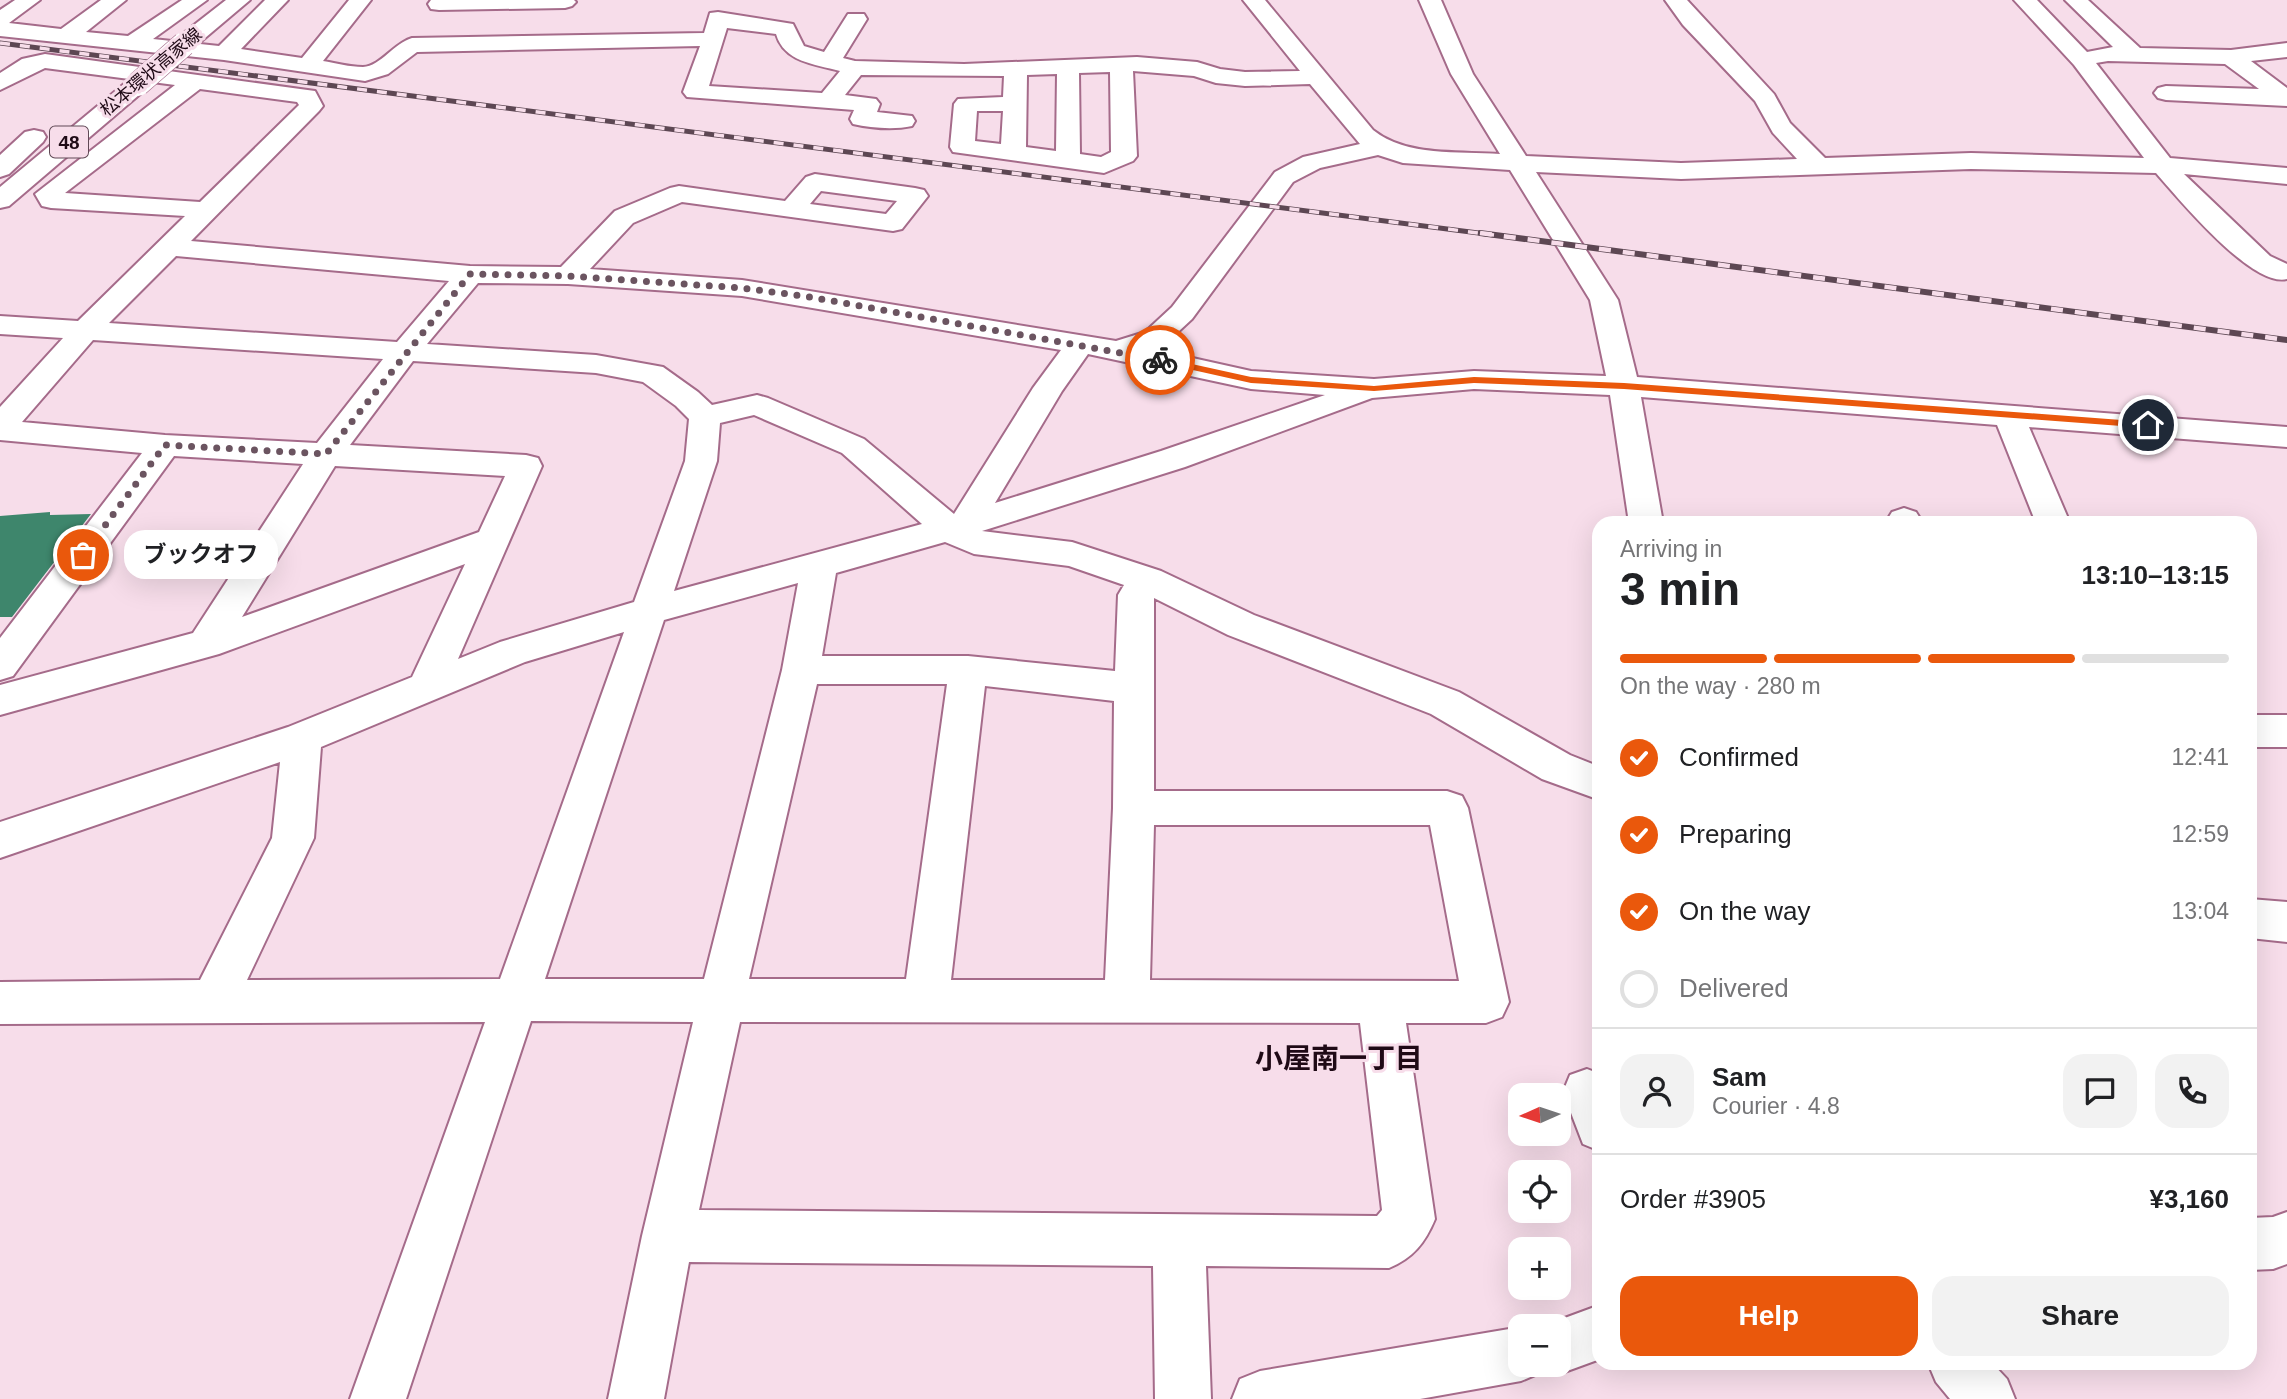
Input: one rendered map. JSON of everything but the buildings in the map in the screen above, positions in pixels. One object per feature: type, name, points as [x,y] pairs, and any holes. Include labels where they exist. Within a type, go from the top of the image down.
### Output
[{"type":"street","points":[[0,20],[29,0]]},
{"type":"street","points":[[66,36],[115,0]]},
{"type":"street","points":[[134,42],[196,0]]},
{"type":"street","name":"松本環状高家線","points":[[0,200],[239,0]]},
{"type":"street","points":[[224,53],[277,0]]},
{"type":"street","points":[[306,66],[360,0]]},
{"type":"street","points":[[740,0],[717,25],[695,92],[868,104],[862,119],[903,121]]},
{"type":"street","points":[[1254,0],[1364,135],[1379,147],[1403,155],[1432,159],[1668,171],[1971,161],[2163,166],[2287,176]]},
{"type":"street","points":[[1413,0],[1454,0]]},
{"type":"street","points":[[1430,0],[1462,74],[1604,300],[1624,386],[1645,516]]},
{"type":"street","points":[[1676,0],[1690,20],[1766,99],[1773,116],[1787,136],[1818,166]]},
{"type":"street","points":[[2025,0],[2082,60],[2163,166],[2193,200],[2260,262],[2285,276]]},
{"type":"street","points":[[2076,0],[2134,55]]},
{"type":"street","points":[[0,29],[224,53],[365,74],[380,69],[412,45],[441,2],[567,9],[561,41]]},
{"type":"street","points":[[692,18],[717,25]]},
{"type":"street","points":[[830,60],[856,19]]},
{"type":"street","points":[[412,45],[561,41],[717,25],[785,29],[790,46],[796,51],[854,68],[895,67],[964,71],[1121,64],[1197,69],[1216,76],[1245,79],[1317,77]]},
{"type":"street","points":[[2082,60],[2108,54],[2231,57],[2287,50]]},
{"type":"street","points":[[2231,57],[2286,98]]},
{"type":"street","points":[[0,83],[30,65],[45,61],[307,96],[311,106],[85,331],[0,429]]},
{"type":"street","points":[[1014,104],[966,104],[962,147],[1104,165],[1124,156],[1121,64]]},
{"type":"street","points":[[1068,66],[1068,160]]},
{"type":"street","points":[[828,101],[854,68]]},
{"type":"street","points":[[1013,153],[1016,70]]},
{"type":"street","points":[[195,81],[48,194],[51,200],[208,209]]},
{"type":"street","points":[[2166,93],[2286,98]]},
{"type":"street","points":[[0,169],[34,137]]},
{"type":"street","points":[[1116,350],[1155,338],[1182,313],[1284,177],[1312,162],[1379,147]]},
{"type":"street","points":[[568,276],[624,217],[679,194],[793,208]]},
{"type":"street","points":[[171,247],[470,274],[568,276],[756,289],[1116,350],[1251,380],[1374,388],[1474,380],[1624,386],[2287,436]]},
{"type":"street","points":[[206,644],[326,454],[404,352],[470,274]]},
{"type":"street","points":[[0,325],[596,363],[652,374],[687,399],[705,417]]},
{"type":"street","points":[[957,527],[1080,344]]},
{"type":"street","points":[[1248,433],[1251,380]]},
{"type":"street","points":[[0,840],[302,738],[513,652],[650,611],[957,527],[1248,433],[1374,388]]},
{"type":"street","points":[[705,417],[757,405],[853,446],[974,542],[1072,554],[1148,580],[1241,625],[1445,703],[1556,767],[1592,781]]},
{"type":"street","points":[[2009,416],[2050,516]]},
{"type":"street","points":[[378,1399],[518,1000],[701,461],[705,417]]},
{"type":"street","points":[[0,429],[165,445],[526,466],[427,687]]},
{"type":"street","points":[[0,666],[165,445]]},
{"type":"street","points":[[0,700],[206,644],[491,541]]},
{"type":"street","points":[[636,1399],[668,1236],[801,670],[819,566]]},
{"type":"street","points":[[1127,1000],[1134,808],[1133,688],[1136,595],[1148,580]]},
{"type":"street","points":[[801,670],[968,670],[1133,688]]},
{"type":"street","points":[[926,1001],[968,670]]},
{"type":"street","points":[[2257,731],[2287,731]]},
{"type":"street","points":[[214,1000],[293,838],[302,738]]},
{"type":"street","points":[[0,1003],[214,1000],[1486,1002],[1447,808],[1134,808]]},
{"type":"street","points":[[668,1236],[1389,1242],[1409,1219],[1380,1000]]},
{"type":"street","points":[[2257,1244],[2273,1243],[2287,1238]]},
{"type":"street","points":[[1179,1241],[1183,1399]]},
{"type":"street","points":[[1571,1343],[1592,1335]]},
{"type":"street","points":[[1260,1399],[1508,1356]]},
{"type":"street","points":[[1961,1370],[1987,1399]]},
{"type":"railway","points":[[0,43],[1494,235]]},
{"type":"railway","points":[[1480,233],[2287,340]]},
{"type":"way so far","points":[[83,555],[165,445],[326,454],[404,352],[470,274],[568,276],[742,288],[810,297],[1160,360]]},
{"type":"place","name":"ブックオフ","points":[[83,555]]},
{"type":"district","name":"小屋南一丁目","points":[[1339,1058]]},
{"type":"route","points":[[1160,360],[1251,380],[1374,388],[1474,380],[1624,386],[2148,425]]}]
